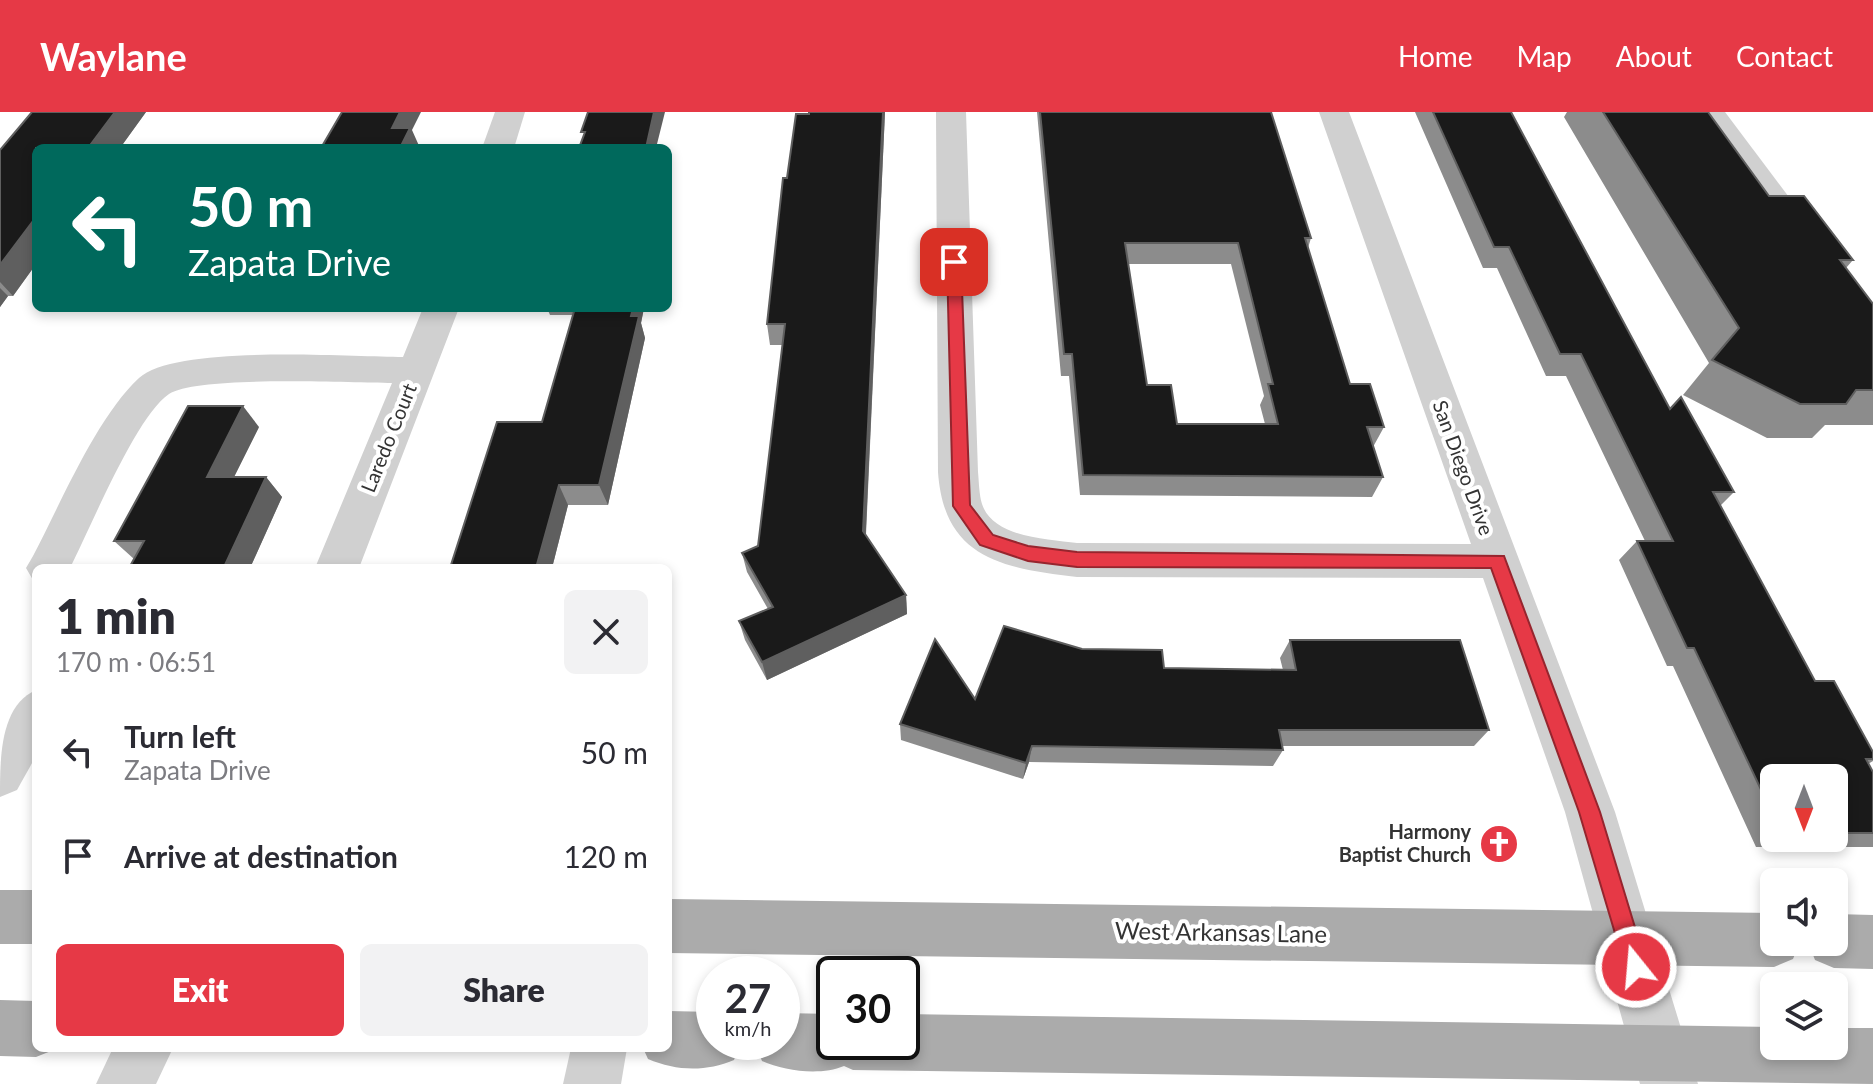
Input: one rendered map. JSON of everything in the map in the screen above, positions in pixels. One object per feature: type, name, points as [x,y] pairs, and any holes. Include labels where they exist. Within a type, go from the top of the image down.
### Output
[{"type":"main road","points":[[0,917],[32,917]]},
{"type":"main road","name":"West Arkansas Lane","points":[[672,926],[1760,940]]},
{"type":"main road","points":[[1848,941],[1873,942]]},
{"type":"main road","points":[[0,1028],[32,1029]]},
{"type":"main road","points":[[672,1039],[696,1040]]},
{"type":"main road","points":[[920,1044],[1665,1069],[1873,1057]]},
{"type":"street","points":[[499,144],[510,112]]},
{"type":"street","points":[[951,112],[958,472],[962,506],[986,540],[1028,553],[1077,560],[1497,561]]},
{"type":"street","name":"San Diego Drive","points":[[1334,112],[1590,812],[1665,1069]]},
{"type":"street","points":[[1709,112],[1873,335]]},
{"type":"street","name":"Laredo Court","points":[[339,564],[439,312]]},
{"type":"street","points":[[50,564],[129,414],[155,385],[197,370],[416,370]]},
{"type":"street","points":[[0,774],[32,718]]},
{"type":"street","points":[[125,1084],[143,1052]]},
{"type":"street","points":[[592,1084],[598,1052]]},
{"type":"building","points":[[32,112],[115,112],[91,144],[32,144],[32,222],[0,265],[0,150]]},
{"type":"building","points":[[342,112],[400,112],[392,128],[410,128],[402,144],[323,144]]},
{"type":"building","points":[[588,112],[654,112],[647,144],[580,144],[585,132],[581,132]]},
{"type":"building","points":[[883,112],[863,531],[906,595],[762,662],[739,621],[773,607],[742,553],[758,546],[785,324],[767,324],[783,178],[787,178],[796,114]]},
{"type":"building","points":[[1040,112],[1271,112],[1311,238],[1305,238],[1350,384],[1370,384],[1384,427],[1367,427],[1383,477],[1083,475],[1072,354],[1064,354]],"holes":[[[1125,243],[1238,243],[1273,384],[1268,384],[1278,424],[1177,424],[1171,385],[1147,385]]]},
{"type":"building","points":[[1433,112],[1511,112],[1670,409],[1681,397],[1734,492],[1713,492],[1815,681],[1834,681],[1873,752],[1873,759],[1866,759],[1873,772],[1873,833],[1848,833],[1848,764],[1760,764],[1760,787],[1694,648],[1687,648],[1637,541],[1673,541],[1581,354],[1560,354],[1509,247],[1494,247]]},
{"type":"building","points":[[1603,112],[1708,112],[1769,196],[1804,196],[1853,260],[1840,260],[1873,304],[1873,390],[1856,390],[1846,404],[1800,404],[1712,360],[1739,328]]},
{"type":"building","points":[[574,312],[632,312],[631,316],[639,316],[599,485],[559,485],[537,564],[451,564],[497,422],[542,422]]},
{"type":"building","points":[[188,406],[243,406],[207,477],[266,477],[225,564],[131,564],[144,541],[114,541]]},
{"type":"building","points":[[1004,626],[1082,649],[1162,650],[1164,668],[1296,670],[1290,640],[1460,640],[1489,730],[1279,730],[1283,750],[1032,746],[1026,763],[900,724],[935,639],[975,699]]},
{"type":"place","name":"Harmony Baptist Church","points":[[1499,844]]},
{"type":"route","points":[[954,262],[958,472],[962,506],[986,540],[1028,553],[1077,560],[1497,561],[1590,812],[1636,967]]}]
